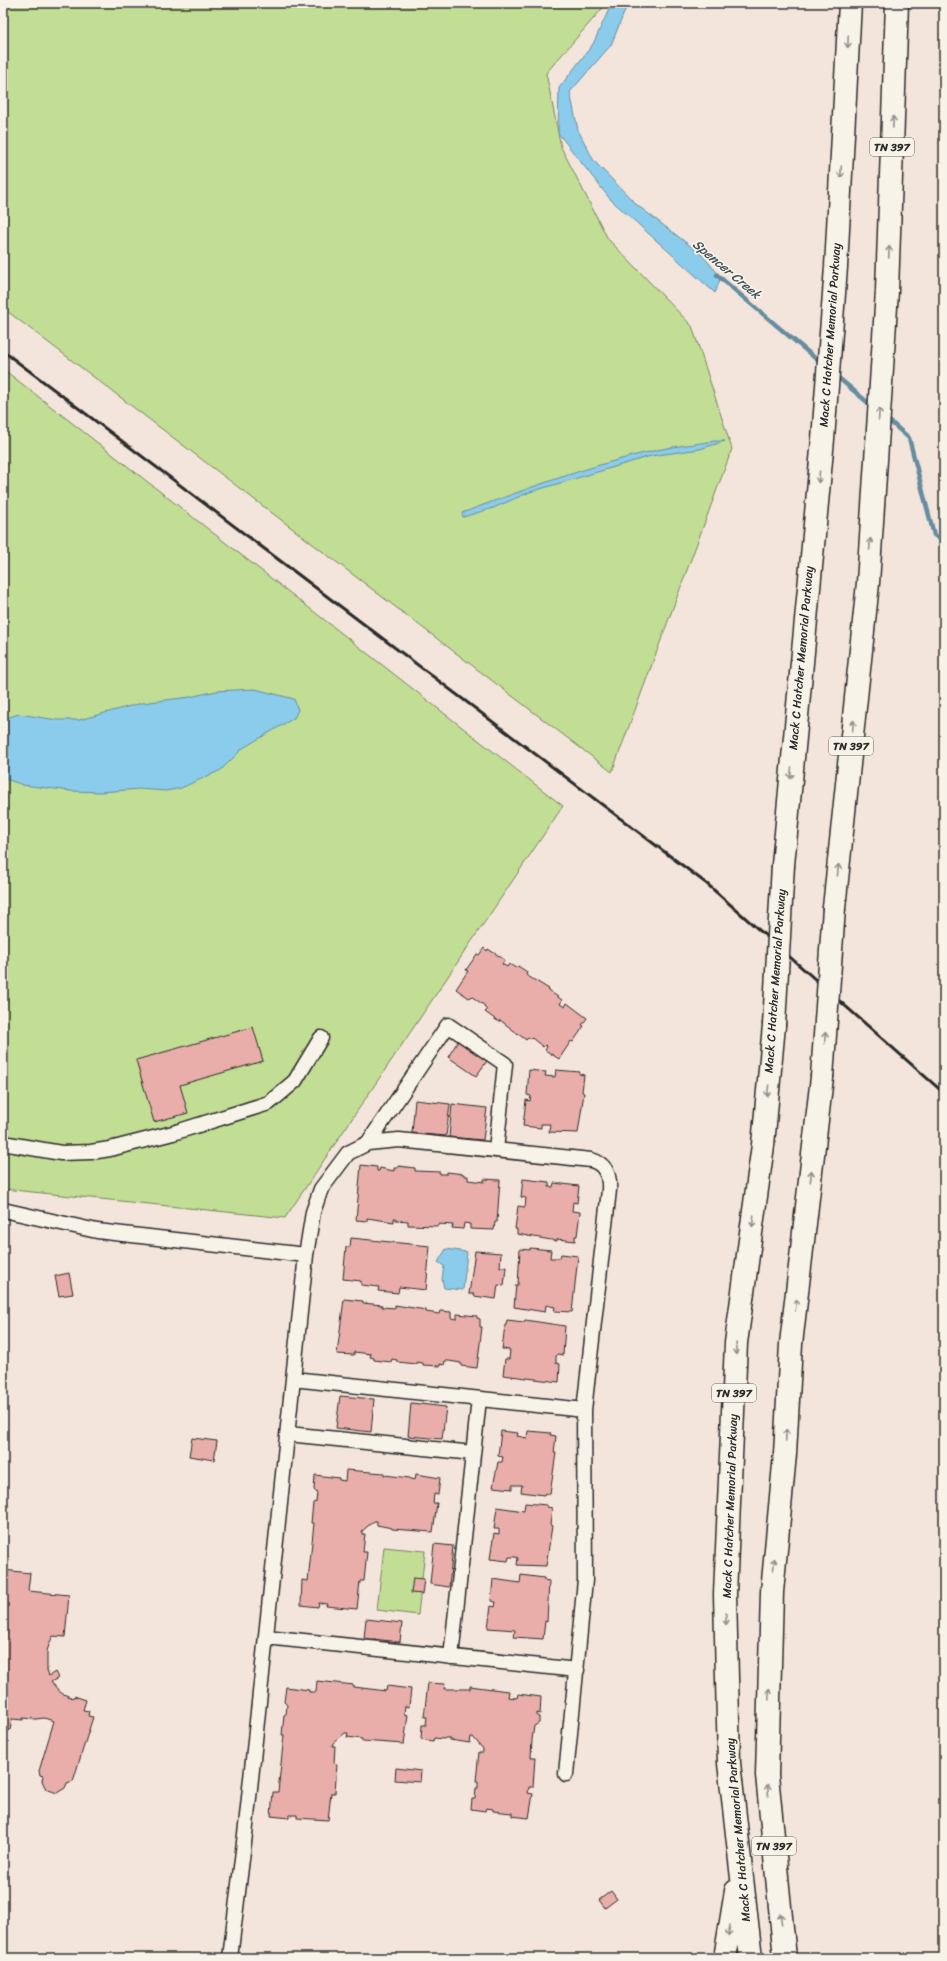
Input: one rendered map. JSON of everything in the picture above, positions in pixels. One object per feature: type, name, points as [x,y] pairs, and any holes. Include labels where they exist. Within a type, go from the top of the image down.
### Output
[{"type":"highway","name":"Mack C Hatcher Memorial Parkway","points":[[751,1958],[729,1763],[725,1594],[736,1343],[761,1160],[774,1025],[783,865],[823,439],[836,266],[850,3]]},
{"type":"highway","name":"TN 397","points":[[785,1958],[767,1775],[772,1592],[785,1454],[791,1344],[822,1077],[834,908],[868,583],[887,291],[897,3]]},
{"type":"highway","points":[[725,1958],[740,1864]]},
{"type":"street","points":[[368,1143],[448,1026],[505,1064],[496,1150]]},
{"type":"street","points":[[3,1143],[61,1153],[91,1152],[125,1146],[269,1104],[295,1081],[321,1038]]},
{"type":"street","points":[[230,1958],[288,1434],[306,1255],[313,1212],[321,1189],[348,1153],[368,1143],[398,1140],[591,1160],[601,1164],[608,1174],[609,1190],[584,1410],[586,1555],[577,1670],[566,1774]]},
{"type":"street","points":[[3,1210],[97,1231],[306,1255]]},
{"type":"street","points":[[293,1379],[584,1410]]},
{"type":"street","points":[[451,1657],[479,1399]]},
{"type":"street","points":[[288,1434],[473,1453]]},
{"type":"street","points":[[266,1637],[577,1670]]},
{"type":"green space","points":[[3,3],[607,3],[546,73],[561,147],[608,239],[692,326],[732,449],[612,772],[3,308]]},
{"type":"green space","points":[[3,369],[563,806],[285,1218],[3,1189]]},
{"type":"green space","points":[[384,1547],[425,1551],[418,1615],[377,1610]]},
{"type":"water","points":[[612,3],[628,3],[611,45],[570,92],[578,130],[594,161],[637,205],[701,254],[721,277],[715,293],[610,199],[558,133],[559,88],[593,44]]},
{"type":"water","points":[[715,441],[725,441],[700,449],[651,456],[530,492],[493,508],[463,517],[462,513],[534,486],[583,470],[657,450]]},
{"type":"water","points":[[255,689],[294,699],[298,710],[294,718],[243,748],[221,770],[181,788],[166,791],[139,789],[101,792],[71,791],[23,785],[3,778],[3,719],[19,714],[57,720],[79,720],[142,703],[190,697],[216,691]]},
{"type":"water","points":[[446,1249],[467,1252],[463,1290],[444,1288],[442,1279],[444,1266],[438,1262]]},
{"type":"building","points":[[484,948],[505,960],[502,964],[507,967],[509,964],[516,968],[518,966],[527,972],[526,975],[549,989],[548,990],[562,1000],[560,1004],[565,1007],[567,1003],[587,1018],[582,1025],[584,1026],[573,1042],[571,1041],[559,1059],[545,1050],[547,1047],[545,1045],[543,1047],[532,1038],[531,1039],[528,1037],[526,1040],[500,1020],[499,1022],[485,1012],[487,1010],[484,1007],[485,1006],[471,996],[469,998],[456,989],[468,971],[466,970],[477,954],[479,955]]},
{"type":"building","points":[[253,1027],[263,1061],[180,1085],[188,1113],[154,1122],[136,1060]]},
{"type":"building","points":[[458,1041],[487,1061],[476,1076],[448,1057]]},
{"type":"building","points":[[529,1070],[546,1072],[545,1076],[555,1077],[556,1070],[580,1072],[579,1074],[584,1075],[582,1092],[584,1093],[578,1133],[549,1132],[550,1124],[541,1124],[541,1128],[523,1126],[526,1100],[530,1101],[531,1096],[527,1095]]},
{"type":"building","points":[[415,1100],[450,1104],[446,1136],[412,1133]]},
{"type":"building","points":[[452,1104],[487,1108],[483,1140],[449,1137]]},
{"type":"building","points":[[361,1165],[377,1167],[377,1171],[379,1171],[380,1168],[394,1171],[394,1168],[398,1168],[398,1166],[415,1168],[415,1171],[440,1172],[440,1174],[447,1174],[447,1172],[464,1174],[464,1176],[468,1176],[468,1180],[484,1182],[484,1179],[500,1180],[497,1222],[495,1222],[494,1230],[470,1229],[470,1224],[464,1223],[463,1229],[452,1228],[453,1225],[408,1225],[408,1221],[396,1220],[396,1218],[394,1218],[394,1222],[367,1218],[367,1221],[356,1220]]},
{"type":"building","points":[[523,1179],[549,1182],[549,1187],[553,1187],[554,1183],[579,1186],[577,1203],[573,1202],[572,1211],[580,1212],[575,1241],[557,1239],[557,1241],[517,1234],[517,1229],[515,1229],[518,1206],[525,1207],[526,1198],[521,1197]]},
{"type":"building","points":[[351,1238],[430,1246],[426,1290],[399,1287],[398,1293],[378,1291],[379,1287],[361,1285],[361,1281],[343,1279],[346,1247],[350,1247]]},
{"type":"building","points":[[530,1248],[551,1250],[550,1258],[560,1258],[561,1254],[578,1256],[572,1312],[554,1311],[555,1307],[546,1305],[545,1312],[514,1307],[516,1285],[518,1285],[520,1249],[530,1250]]},
{"type":"building","points":[[475,1251],[501,1253],[500,1267],[506,1267],[504,1286],[498,1285],[496,1299],[469,1294]]},
{"type":"building","points":[[69,1273],[73,1294],[59,1296],[55,1276]]},
{"type":"building","points":[[344,1299],[382,1305],[382,1307],[395,1308],[395,1305],[426,1310],[426,1312],[439,1314],[440,1311],[451,1312],[451,1318],[457,1319],[457,1314],[477,1316],[477,1318],[480,1319],[480,1327],[482,1327],[477,1368],[461,1366],[461,1363],[449,1361],[445,1361],[444,1365],[440,1364],[440,1366],[423,1365],[423,1363],[417,1362],[417,1364],[397,1362],[397,1360],[392,1359],[391,1362],[374,1360],[374,1358],[370,1357],[371,1354],[354,1352],[354,1355],[337,1354]]},
{"type":"building","points":[[507,1320],[524,1322],[525,1320],[565,1326],[563,1355],[557,1354],[556,1357],[556,1363],[560,1364],[559,1382],[503,1375],[505,1359],[509,1359],[510,1350],[502,1349]]},
{"type":"building","points":[[340,1396],[374,1399],[371,1432],[336,1428]]},
{"type":"building","points":[[411,1403],[446,1407],[442,1439],[408,1436]]},
{"type":"building","points":[[501,1431],[518,1433],[517,1436],[527,1438],[528,1431],[551,1433],[550,1435],[556,1436],[554,1453],[556,1453],[550,1494],[545,1493],[544,1495],[521,1492],[522,1485],[512,1485],[512,1489],[493,1487],[498,1462],[502,1462],[503,1457],[498,1456]]},
{"type":"building","points":[[192,1438],[217,1441],[214,1460],[189,1456]]},
{"type":"building","points":[[346,1470],[384,1473],[384,1475],[415,1480],[416,1474],[440,1478],[438,1495],[434,1494],[433,1503],[437,1503],[433,1532],[392,1529],[377,1525],[377,1521],[374,1521],[362,1531],[362,1534],[365,1534],[363,1552],[367,1552],[364,1581],[360,1581],[357,1609],[326,1606],[327,1604],[319,1603],[318,1607],[301,1605],[302,1580],[308,1581],[314,1523],[311,1523],[313,1503],[316,1502],[317,1493],[314,1490],[315,1475],[339,1478],[339,1480],[345,1481]]},
{"type":"building","points":[[525,1503],[547,1505],[547,1507],[552,1508],[550,1525],[552,1526],[546,1566],[517,1565],[518,1558],[516,1557],[509,1557],[508,1561],[490,1559],[494,1533],[499,1534],[499,1529],[494,1529],[497,1507],[524,1511]]},
{"type":"building","points":[[434,1544],[453,1546],[449,1587],[430,1584]]},
{"type":"building","points":[[3,1570],[30,1573],[28,1591],[69,1595],[65,1637],[53,1636],[47,1651],[47,1670],[49,1676],[55,1672],[58,1678],[51,1682],[61,1693],[73,1698],[74,1696],[86,1700],[83,1710],[89,1711],[88,1716],[93,1717],[73,1781],[67,1783],[65,1788],[57,1793],[46,1789],[42,1781],[43,1776],[40,1775],[39,1771],[54,1721],[44,1718],[23,1718],[23,1720],[12,1719],[10,1730],[3,1731]]},
{"type":"building","points":[[521,1575],[544,1578],[544,1580],[549,1581],[547,1622],[545,1621],[543,1639],[514,1637],[515,1630],[488,1628],[491,1606],[495,1607],[496,1602],[491,1601],[493,1579],[520,1583]]},
{"type":"building","points":[[413,1578],[424,1579],[422,1594],[411,1593]]},
{"type":"building","points":[[366,1619],[402,1623],[400,1642],[364,1638]]},
{"type":"building","points":[[317,1681],[354,1685],[354,1687],[386,1691],[387,1686],[411,1689],[409,1707],[405,1706],[404,1714],[408,1715],[404,1744],[362,1741],[362,1739],[347,1737],[348,1733],[345,1733],[333,1743],[332,1746],[335,1746],[334,1763],[337,1764],[335,1793],[331,1793],[328,1820],[297,1818],[297,1815],[289,1815],[289,1818],[271,1816],[273,1792],[278,1792],[284,1735],[282,1735],[284,1715],[286,1714],[287,1705],[284,1702],[286,1687],[316,1692]]},
{"type":"building","points":[[428,1683],[445,1684],[444,1689],[470,1689],[470,1686],[509,1691],[508,1697],[517,1698],[518,1694],[541,1697],[540,1714],[537,1713],[539,1723],[534,1726],[532,1740],[531,1757],[535,1757],[533,1787],[529,1787],[528,1793],[533,1794],[529,1818],[512,1816],[512,1813],[493,1811],[493,1809],[486,1808],[485,1811],[471,1809],[472,1799],[475,1799],[476,1788],[478,1788],[478,1781],[476,1781],[479,1752],[483,1752],[483,1749],[473,1737],[471,1737],[470,1743],[450,1740],[450,1738],[434,1738],[433,1741],[421,1739],[422,1725],[426,1725],[427,1717],[424,1717]]},
{"type":"building","points":[[396,1768],[421,1771],[420,1782],[395,1780]]},
{"type":"building","points":[[611,1891],[617,1899],[605,1908],[599,1900]]},
{"type":"waterway","name":"Spencer Creek","points":[[717,275],[822,364]]},
{"type":"waterway","name":"Spencer Creek","points":[[834,374],[873,407]]},
{"type":"waterway","name":"Spencer Creek","points":[[886,418],[909,438],[934,535],[944,541]]},
{"type":"railway","points":[[3,351],[707,884],[944,1093]]}]
